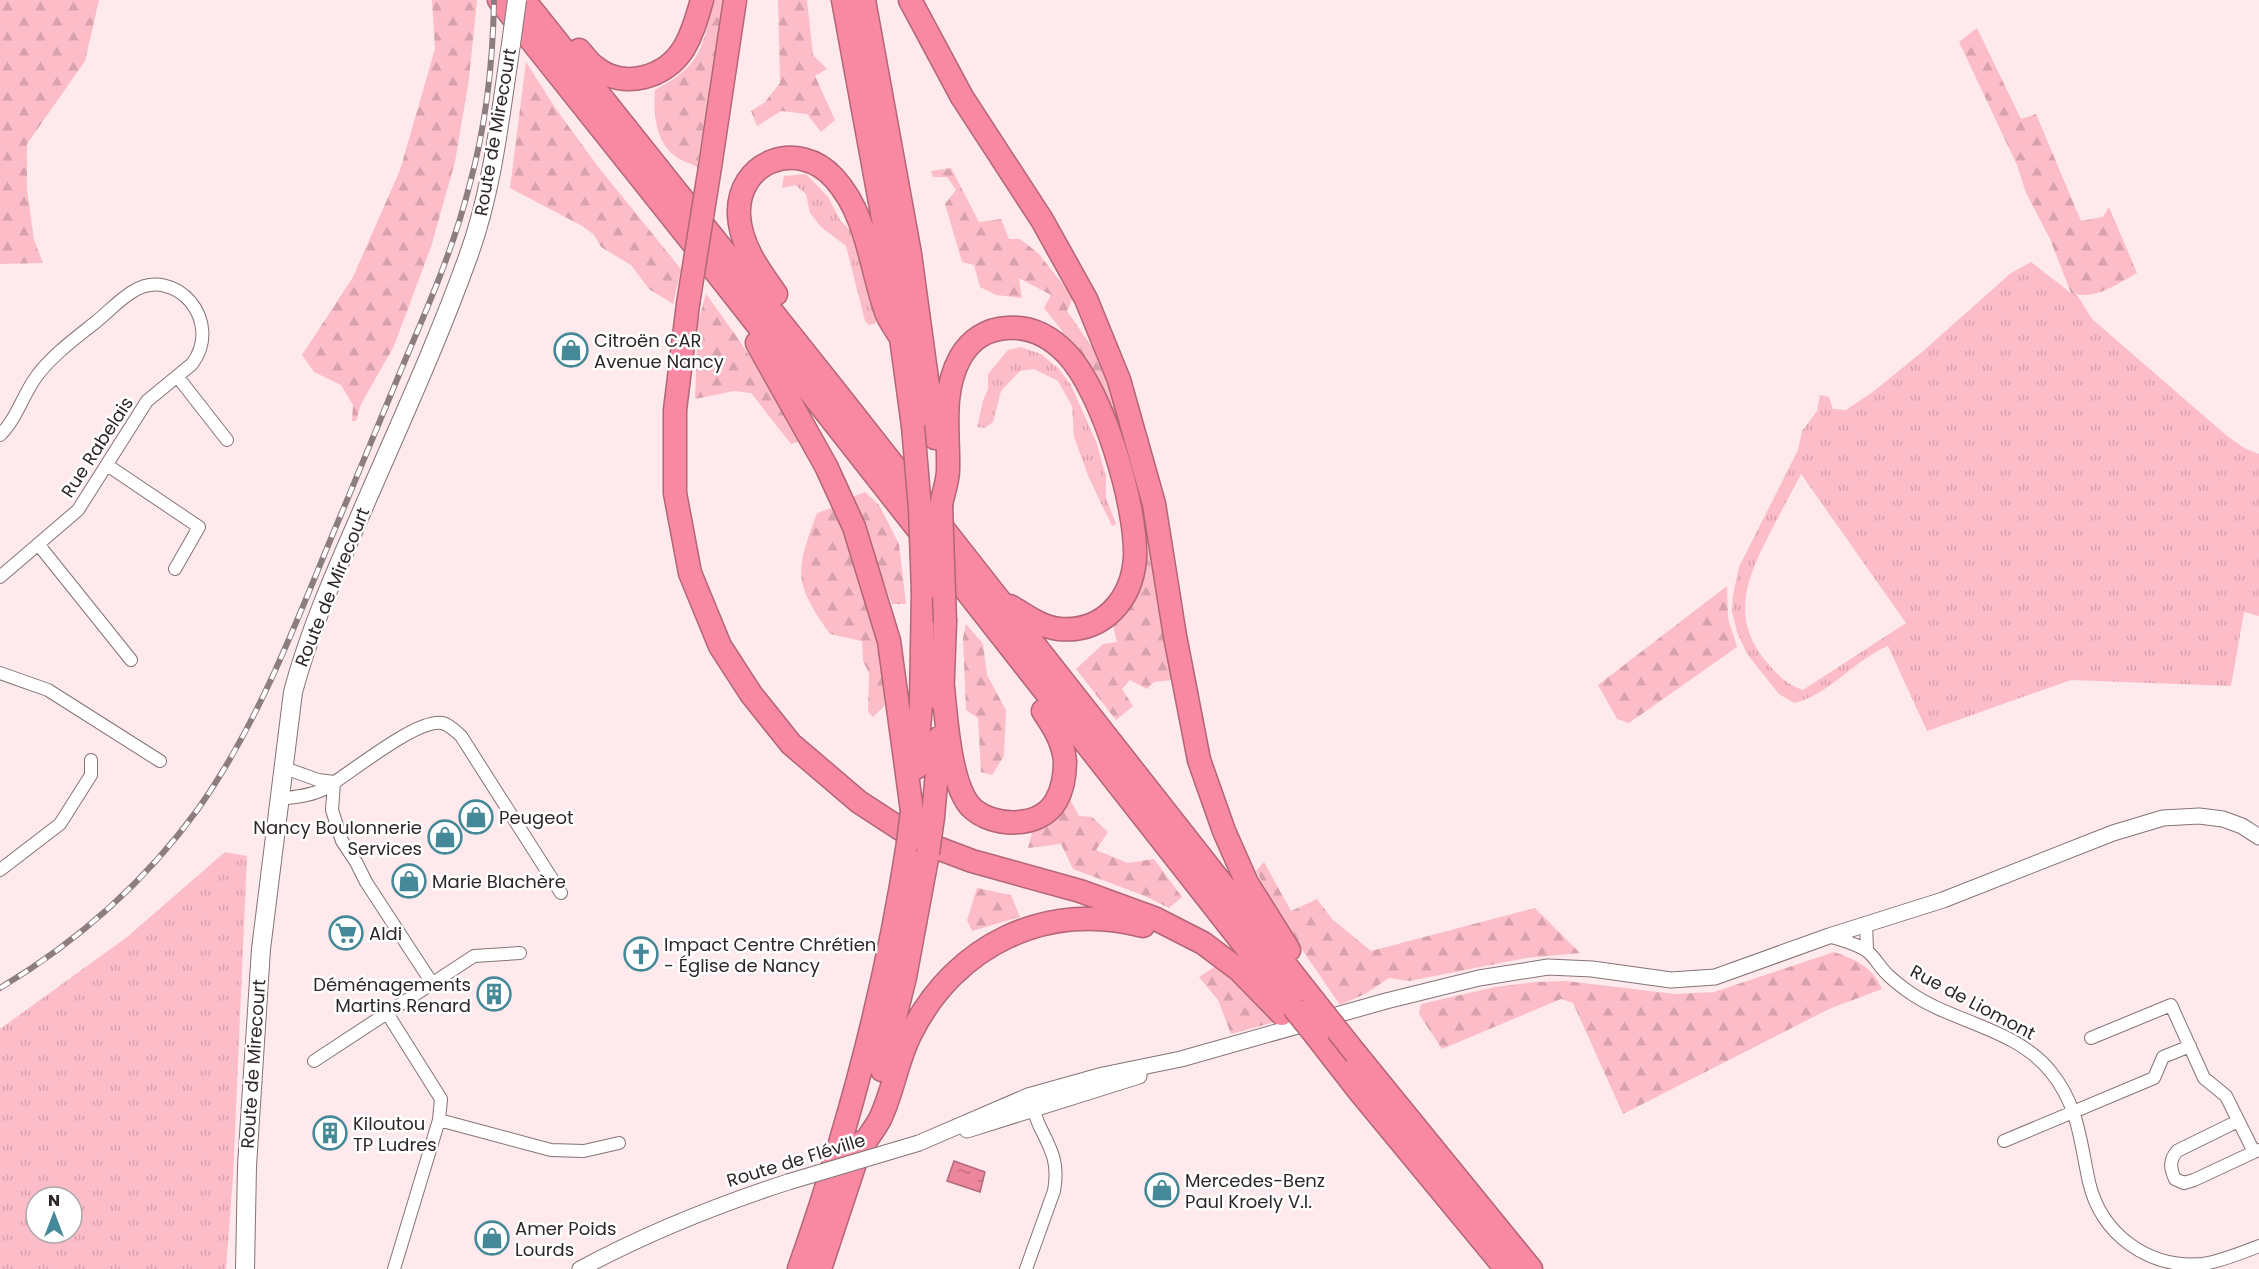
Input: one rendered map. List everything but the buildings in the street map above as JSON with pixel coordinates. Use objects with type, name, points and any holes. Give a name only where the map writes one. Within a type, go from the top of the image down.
[{"type":"highway","points":[[499,0],[964,588],[1303,1005],[1356,1054],[1531,1269]]},
{"type":"highway","points":[[523,2],[554,21],[595,68],[618,80],[643,78],[667,68],[683,50],[695,27],[702,0]]},
{"type":"highway","points":[[735,0],[688,304],[675,410],[675,493],[690,573],[720,646],[751,694],[791,744],[859,802],[919,842],[972,861],[1090,895],[1154,918],[1203,943],[1239,970],[1303,1005]]},
{"type":"highway","points":[[843,0],[890,257],[913,426],[920,509],[923,592],[923,814]]},
{"type":"highway","points":[[864,0],[910,254],[943,465]]},
{"type":"highway","points":[[910,0],[962,97],[1042,220],[1086,299],[1119,380],[1154,504],[1175,636],[1199,760],[1224,831],[1247,883],[1300,969],[1303,1005],[1312,1039],[1359,1091],[1506,1269]]},
{"type":"highway","points":[[523,2],[836,392],[998,599],[1303,1005]]},
{"type":"highway","points":[[836,392],[818,354],[756,265],[745,244],[739,216],[742,192],[760,168],[770,162],[795,157],[816,164],[834,177],[856,213],[885,311],[903,341]]},
{"type":"highway","points":[[723,281],[826,466],[854,527],[889,641],[923,814]]},
{"type":"highway","points":[[820,1269],[860,1149],[892,1035],[943,687],[945,622],[941,505],[949,394],[960,357],[973,341],[993,330],[1014,327],[1026,328],[1052,340],[1067,354],[1084,378],[1099,408],[1123,479],[1130,510],[1134,537],[1133,573],[1127,591],[1115,610],[1100,622],[1089,626],[1057,628],[1048,626],[1027,617],[998,599]]},
{"type":"highway","points":[[943,687],[952,761],[961,790],[970,806],[993,821],[1016,823],[1038,816],[1055,803],[1063,785],[1065,760],[1059,735],[964,588]]},
{"type":"highway","points":[[799,1269],[849,1112],[918,848]]},
{"type":"highway","points":[[860,1149],[880,1119],[909,1035],[920,1017],[940,987],[963,965],[985,949],[1026,929],[1076,917],[1126,921],[1203,943]]},
{"type":"main road","name":"Route de Mirecourt","points":[[245,1269],[247,1166],[261,949],[293,692],[321,606],[469,256],[493,164],[511,44],[523,2]]},
{"type":"street","name":"Rue Rabelais","points":[[0,435],[45,366],[131,292],[140,288],[157,286],[177,291],[193,304],[201,318],[203,331],[201,349],[192,364],[147,401],[78,510],[0,577]]},
{"type":"street","points":[[177,376],[227,440]]},
{"type":"street","points":[[107,465],[199,527],[175,569]]},
{"type":"street","points":[[38,544],[131,660]]},
{"type":"street","points":[[0,674],[48,690],[160,761]]},
{"type":"street","points":[[279,799],[324,790],[428,723],[448,725],[461,736],[561,893]]},
{"type":"street","points":[[0,870],[60,824],[91,775],[91,760]]},
{"type":"street","points":[[282,767],[318,780],[334,782]]},
{"type":"street","points":[[334,782],[331,798],[333,817],[342,841],[432,983]]},
{"type":"street","name":"Route de Fléville","points":[[580,1269],[676,1222],[725,1203],[919,1143],[970,1119],[1128,1079],[1181,1059],[1395,998],[1479,978],[1531,969],[1562,967],[1671,980],[1700,980],[1734,972],[1829,936],[1943,900],[2113,833],[2163,818],[2187,815],[2223,819],[2242,826],[2259,837]]},
{"type":"street","points":[[1855,945],[1860,926]]},
{"type":"street","points":[[1860,926],[1867,951]]},
{"type":"street","points":[[1829,936],[1867,951]]},
{"type":"street","name":"Rue de Liomont","points":[[1867,951],[1888,976],[1910,993],[1949,1014],[2001,1035],[2031,1053],[2052,1073],[2066,1092],[2082,1137],[2090,1184],[2099,1209],[2106,1223],[2127,1246],[2158,1261],[2179,1265],[2201,1265],[2259,1246]]},
{"type":"street","points":[[314,1061],[474,956],[520,953]]},
{"type":"street","points":[[2091,1038],[2171,1005],[2205,1078],[2226,1096],[2238,1121],[2257,1151],[2194,1180],[2184,1183],[2175,1179],[2170,1168],[2172,1157],[2177,1151],[2238,1121]]},
{"type":"street","points":[[387,1013],[441,1099],[439,1120],[394,1269]]},
{"type":"street","points":[[2004,1141],[2154,1078],[2163,1057],[2190,1046]]},
{"type":"street","points":[[1026,1269],[1054,1191],[1056,1178],[1056,1166],[1050,1146],[1030,1102]]},
{"type":"street","points":[[439,1120],[551,1150],[585,1151],[620,1143]]},
{"type":"green space","points":[[0,0],[99,0],[85,61],[27,144],[27,189],[34,240],[43,263],[0,264]]},
{"type":"green space","points":[[432,0],[477,0],[469,79],[455,162],[431,247],[394,346],[361,404],[356,421],[352,421],[353,405],[341,385],[314,372],[302,355],[353,277],[400,170],[435,49]]},
{"type":"green space","points":[[713,0],[724,0],[697,167],[677,158],[663,142],[655,117],[655,90],[682,73],[698,54]]},
{"type":"green space","points":[[778,0],[807,0],[813,55],[827,69],[815,76],[835,120],[821,132],[807,114],[781,111],[757,126],[751,111],[765,102],[780,83]]},
{"type":"green space","points":[[1977,28],[2021,119],[2036,114],[2081,221],[2103,217],[2109,207],[2137,273],[2097,293],[2080,295],[2071,293],[2050,239],[2026,193],[2017,165],[1959,42]]},
{"type":"green space","points":[[526,62],[556,109],[599,168],[681,269],[673,304],[649,289],[631,265],[601,247],[594,235],[584,227],[510,188]]},
{"type":"green space","points":[[951,168],[979,222],[1001,219],[1009,239],[1020,239],[1038,253],[1073,297],[1067,311],[1099,357],[1123,407],[1138,468],[1173,680],[1154,682],[1147,689],[1130,680],[1122,689],[1133,706],[1116,720],[1076,669],[1103,644],[1117,642],[1113,626],[1124,614],[1136,593],[1109,407],[1089,365],[1044,308],[1051,295],[1019,278],[1022,298],[996,295],[980,287],[974,265],[962,262],[945,204],[956,190],[947,177],[933,177],[931,171]]},
{"type":"green space","points":[[806,174],[828,197],[840,220],[854,234],[877,310],[876,323],[869,325],[865,321],[846,246],[821,227],[810,213],[806,194],[795,185],[782,188],[784,176]]},
{"type":"green space","points":[[2031,262],[2071,293],[2077,295],[2092,319],[2226,435],[2244,448],[2259,454],[2259,616],[2244,612],[2231,686],[2071,680],[1927,731],[1888,646],[1864,660],[1819,693],[1794,703],[1779,694],[1747,654],[1737,632],[1732,611],[1733,595],[1739,567],[1798,450],[1802,431],[1817,411],[1820,395],[1829,397],[1833,409],[1846,410],[1874,391],[1922,352],[2011,273]],"holes":[[[1801,474],[1906,623],[1803,690],[1786,681],[1764,659],[1753,643],[1747,626],[1746,595],[1756,563]]]},
{"type":"green space","points":[[706,294],[780,403],[801,441],[791,444],[751,393],[734,391],[695,399],[698,322]]},
{"type":"green space","points":[[1021,347],[1041,354],[1059,369],[1071,385],[1097,444],[1106,477],[1106,498],[1116,524],[1112,526],[1089,478],[1074,437],[1072,406],[1058,381],[1034,369],[1020,371],[1001,391],[993,422],[985,428],[977,427],[988,389],[988,374],[1008,350]]},
{"type":"green space","points":[[865,492],[879,505],[899,544],[906,604],[892,604],[852,497]]},
{"type":"green space","points":[[834,507],[858,575],[880,650],[885,705],[873,717],[868,712],[869,673],[863,661],[862,641],[830,634],[809,601],[801,575],[805,549],[817,513]]},
{"type":"green space","points":[[1727,586],[1728,618],[1737,647],[1629,723],[1617,719],[1598,685]]},
{"type":"green space","points":[[966,624],[983,644],[987,675],[1006,710],[1004,756],[992,775],[981,772],[978,718],[966,710],[963,638]]},
{"type":"green space","points":[[1070,799],[1079,816],[1092,817],[1108,832],[1096,850],[1128,863],[1154,859],[1182,897],[1169,908],[1145,896],[1073,869],[1061,844],[1028,848],[1033,829],[1058,806]]},
{"type":"green space","points":[[225,852],[247,856],[233,1177],[226,1269],[0,1269],[0,1029],[127,937]]},
{"type":"green space","points":[[1264,862],[1291,911],[1317,899],[1332,919],[1371,951],[1535,908],[1580,953],[1526,958],[1409,981],[1389,978],[1365,994],[1340,1005],[1286,926],[1256,871]]},
{"type":"green space","points":[[977,888],[1011,895],[1020,917],[972,931],[967,920]]},
{"type":"green space","points":[[1834,952],[1868,969],[1882,989],[1829,1009],[1623,1114],[1573,1003],[1561,999],[1442,1049],[1419,1014],[1421,1004],[1495,987],[1535,982],[1566,981],[1675,994],[1714,992]]},
{"type":"green space","points":[[1216,966],[1265,1009],[1275,1022],[1231,1034],[1218,1000],[1199,977]]},
{"type":"water","points":[[954,1161],[985,1172],[980,1192],[947,1181]]},
{"type":"railway","points":[[0,988],[83,930],[108,909],[156,861],[198,809],[241,740],[260,704],[424,316],[456,231],[475,164],[484,118],[490,71],[494,0]]},
{"type":"place","name":"Citroën CAR Avenue Nancy","points":[[571,350]]},
{"type":"place","name":"Peugeot","points":[[476,817]]},
{"type":"place","name":"Nancy Boulonnerie Services","points":[[445,837]]},
{"type":"place","name":"Marie Blachère","points":[[409,881]]},
{"type":"place","name":"Aldi","points":[[346,933]]},
{"type":"place","name":"Impact Centre Chrétien - Église de Nancy","points":[[641,954]]},
{"type":"place","name":"Déménagements Martins Renard","points":[[494,994]]},
{"type":"place","name":"Kiloutou TP Ludres","points":[[330,1133]]},
{"type":"place","name":"Mercedes-Benz Paul Kroely V.I.","points":[[1162,1190]]},
{"type":"place","name":"Amer Poids Lourds","points":[[492,1238]]}]
